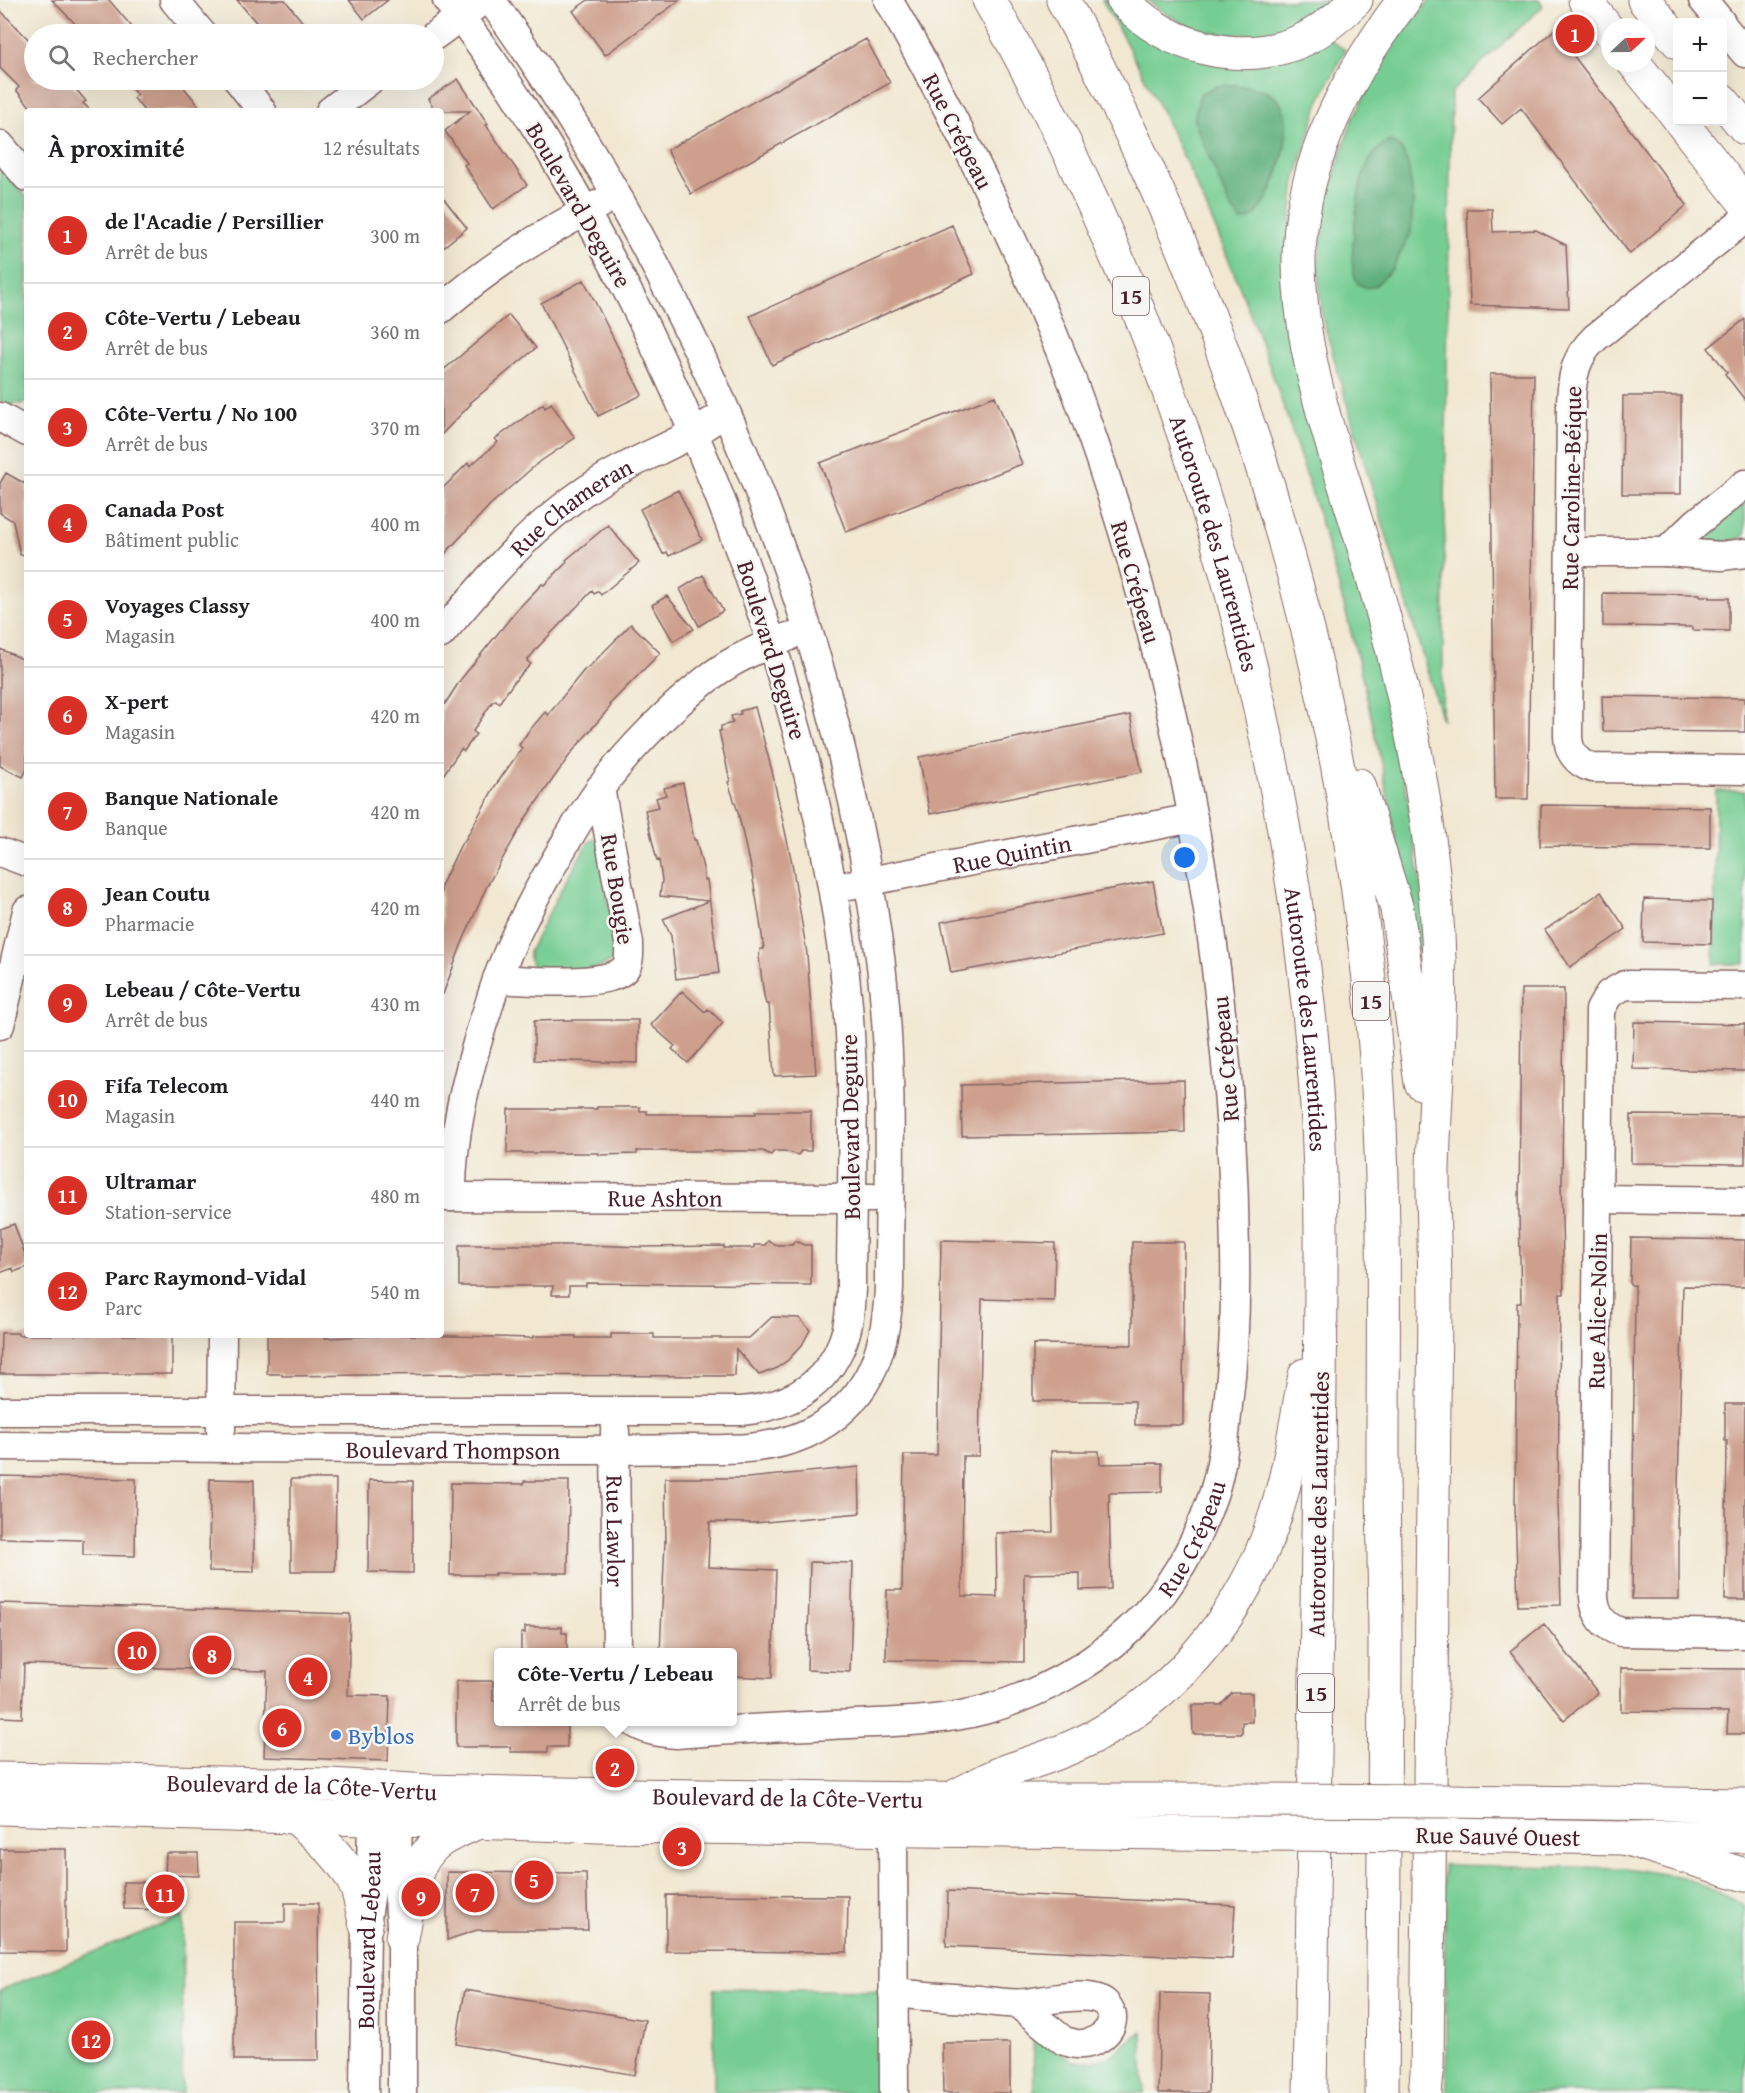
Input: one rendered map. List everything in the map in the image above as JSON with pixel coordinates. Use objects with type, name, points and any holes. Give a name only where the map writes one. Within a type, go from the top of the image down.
[{"type":"main road","name":"Autoroute des Laurentides","points":[[989,0],[1069,153],[1141,320],[1189,449],[1236,607],[1280,808],[1307,995],[1318,1137],[1320,1294],[1310,2093]]},
{"type":"main road","name":"15","points":[[1063,0],[1130,131],[1179,241],[1236,390],[1288,554],[1313,652],[1344,801],[1364,938],[1377,1076],[1383,1226],[1385,1648],[1382,2093]]},
{"type":"main road","points":[[1123,0],[1141,17],[1177,38],[1218,51],[1235,53],[1271,49],[1303,39],[1332,22],[1356,0]]},
{"type":"main road","points":[[1404,0],[1369,50],[1330,126],[1318,156],[1302,217],[1299,262],[1303,321],[1310,363],[1400,675],[1421,782],[1432,864],[1439,966],[1439,1015],[1433,1168],[1435,1304],[1428,2086]]},
{"type":"main road","points":[[1585,0],[1601,20]]},
{"type":"main road","points":[[1644,0],[1673,37]]},
{"type":"main road","points":[[1641,72],[1673,112]]},
{"type":"main road","points":[[1727,106],[1745,128]]},
{"type":"main road","points":[[1684,126],[1745,203]]},
{"type":"main road","points":[[1288,554],[1396,909],[1433,1168]]},
{"type":"main road","points":[[952,1798],[1008,1771],[1080,1743],[1116,1724],[1174,1677],[1209,1640],[1250,1578],[1276,1514],[1283,1489],[1320,1294]]},
{"type":"main road","name":"Boulevard de la Côte-Vertu","points":[[0,1779],[385,1804],[475,1823],[681,1828],[1251,1834]]},
{"type":"main road","name":"Boulevard de la Côte-Vertu","points":[[0,1808],[294,1816],[385,1804],[559,1794],[1252,1800]]},
{"type":"main road","name":"Rue Sauvé Ouest","points":[[1252,1800],[1745,1805]]},
{"type":"main road","points":[[294,1816],[341,1860],[357,1890],[366,1925]]},
{"type":"main road","points":[[402,1938],[414,1878],[423,1860],[441,1840],[475,1823]]},
{"type":"main road","name":"Rue Sauvé Ouest","points":[[1251,1834],[1624,1838],[1745,1836]]},
{"type":"main road","points":[[1624,1838],[1745,1875]]},
{"type":"street","points":[[174,0],[194,24]]},
{"type":"street","points":[[442,24],[453,8],[484,0]]},
{"type":"street","name":"Boulevard Deguire","points":[[491,0],[568,114],[617,194],[683,319],[726,413],[777,541],[802,610],[827,697],[846,774],[868,882],[880,958],[886,1034],[889,1197],[888,1315],[875,1367]]},
{"type":"street","name":"Rue Crépeau","points":[[640,1726],[662,1733],[676,1734],[887,1722],[951,1716],[983,1710],[1030,1694],[1063,1678],[1096,1658],[1129,1631],[1158,1600],[1179,1571],[1198,1536],[1216,1486],[1225,1436],[1231,1377],[1235,1283],[1234,1197],[1221,1009],[1211,922],[1193,818],[1156,649],[1119,519],[1082,406],[1044,311],[958,127],[888,0]]},
{"type":"street","points":[[1703,0],[1717,18]]},
{"type":"street","name":"Boulevard Deguire","points":[[453,8],[530,118],[585,211],[640,313],[695,433],[734,530],[771,643],[806,763],[832,887],[848,1004],[850,1049],[852,1198],[849,1318],[843,1341],[830,1366]]},
{"type":"street","points":[[1727,30],[1745,53]]},
{"type":"street","points":[[246,90],[260,108]]},
{"type":"street","points":[[334,108],[357,90]]},
{"type":"street","points":[[0,146],[24,174]]},
{"type":"street","points":[[444,307],[497,264],[528,243],[617,194]]},
{"type":"street","name":"Rue Caroline-Béique","points":[[1745,219],[1595,338],[1575,364],[1572,382],[1568,737],[1573,754],[1587,766],[1745,770]]},
{"type":"street","name":"Rue Chameran","points":[[444,630],[486,580],[517,548],[575,497],[631,464],[695,433],[726,413]]},
{"type":"street","points":[[0,417],[24,430]]},
{"type":"street","points":[[1666,552],[1696,523],[1745,484]]},
{"type":"street","points":[[1570,552],[1666,552],[1721,556],[1745,553]]},
{"type":"street","name":"Rue Bougie","points":[[447,1197],[465,1088],[497,979],[523,919],[600,788],[659,723],[700,684],[742,657],[771,643],[807,630]]},
{"type":"street","name":"Rue Bougie","points":[[497,979],[588,981],[608,978],[618,974],[626,967],[629,943],[600,788]]},
{"type":"street","name":"Rue Quintin","points":[[832,887],[868,882],[1193,818]]},
{"type":"street","points":[[0,852],[24,861]]},
{"type":"street","points":[[0,1025],[24,924]]},
{"type":"street","name":"Rue Alice-Nolin","points":[[1745,986],[1625,985],[1614,990],[1605,998],[1600,1016],[1594,1586],[1595,1610],[1606,1624],[1621,1632],[1745,1634]]},
{"type":"street","name":"Rue Ashton","points":[[447,1197],[889,1197]]},
{"type":"street","points":[[1598,1199],[1745,1201]]},
{"type":"street","points":[[221,1449],[222,1338]]},
{"type":"street","name":"Boulevard Thompson","points":[[0,1411],[741,1411],[759,1409],[799,1396],[815,1384],[830,1366]]},
{"type":"street","name":"Boulevard Thompson","points":[[0,1446],[614,1450],[770,1446],[804,1434],[837,1415],[875,1367]]},
{"type":"street","name":"Rue Lawlor","points":[[616,1411],[614,1450],[616,1648]]},
{"type":"street","name":"Boulevard Lebeau","points":[[364,2093],[366,1925],[385,1804]]},
{"type":"street","name":"Boulevard Lebeau","points":[[385,1804],[397,1874],[402,1938],[401,2083]]},
{"type":"street","points":[[892,1829],[894,2093]]},
{"type":"street","points":[[893,1993],[1018,2004]]},
{"type":"green space","points":[[1102,0],[1113,0],[1157,41],[1326,37],[1345,50],[1319,102],[1295,182],[1291,219],[1381,627],[1431,950],[1416,951],[1383,771],[1359,664],[1311,492],[1284,407],[1220,240],[1184,158],[1145,78]]},
{"type":"green space","points":[[1147,0],[1336,0],[1298,22],[1277,29],[1255,34],[1233,34],[1211,32],[1190,26]]},
{"type":"green space","points":[[1430,0],[1539,0],[1543,6],[1451,92],[1442,720],[1322,317],[1318,267],[1326,201],[1352,120],[1392,45]]},
{"type":"green space","points":[[1233,85],[1259,89],[1276,98],[1285,114],[1286,128],[1281,162],[1269,194],[1254,216],[1241,221],[1229,205],[1194,120],[1200,94],[1216,86]]},
{"type":"green space","points":[[1391,141],[1402,150],[1408,164],[1413,197],[1411,233],[1392,269],[1376,285],[1367,288],[1358,284],[1352,262],[1359,192],[1364,172],[1371,158],[1378,149]]},
{"type":"green space","points":[[0,166],[24,194],[24,402],[14,403],[13,407],[0,401]]},
{"type":"green space","points":[[1745,502],[1745,536],[1726,542],[1707,542],[1706,533]]},
{"type":"green space","points":[[1716,791],[1745,791],[1745,964],[1714,964]]},
{"type":"green space","points":[[593,839],[599,839],[617,955],[601,967],[590,969],[567,970],[533,967],[529,952],[562,887],[588,843]]},
{"type":"green space","points":[[1443,1865],[1625,1868],[1683,1877],[1745,1907],[1745,2093],[1447,2093]]},
{"type":"green space","points":[[183,1916],[182,2093],[0,2093],[0,1990]]},
{"type":"green space","points":[[714,1989],[884,1991],[885,2093],[714,2093]]},
{"type":"green space","points":[[1142,2031],[1144,2093],[1034,2093],[1033,2032],[1074,2062],[1105,2060]]},
{"type":"building","points":[[52,0],[109,0],[129,24],[75,24]]},
{"type":"building","points":[[237,0],[285,0],[304,24],[257,24]]},
{"type":"building","points":[[349,0],[388,0],[364,19]]},
{"type":"building","points":[[588,0],[680,0],[605,55],[573,11]]},
{"type":"building","points":[[0,10],[24,35],[24,90],[77,90],[86,101],[83,103],[88,108],[31,108],[16,90],[19,87],[0,68]]},
{"type":"building","points":[[1554,30],[1687,205],[1630,254],[1521,108],[1502,124],[1478,98]]},
{"type":"building","points":[[866,39],[890,83],[691,194],[667,150]]},
{"type":"building","points":[[458,79],[527,185],[493,209],[464,165],[467,163],[445,131],[470,111],[444,111],[444,108],[433,108],[428,99]]},
{"type":"building","points":[[133,90],[186,90],[201,108],[142,108],[134,98],[137,95]]},
{"type":"building","points":[[444,199],[467,228],[444,247]]},
{"type":"building","points":[[1467,209],[1492,209],[1493,232],[1536,230],[1566,245],[1569,308],[1470,305]]},
{"type":"building","points":[[952,225],[974,274],[772,365],[750,316]]},
{"type":"building","points":[[584,280],[642,395],[598,416],[541,303]]},
{"type":"building","points":[[509,315],[536,348],[470,403],[444,432],[444,369]]},
{"type":"building","points":[[1745,319],[1745,400],[1708,348]]},
{"type":"building","points":[[1490,374],[1534,374],[1528,799],[1495,799]]},
{"type":"building","points":[[995,396],[1022,464],[846,532],[820,463]]},
{"type":"building","points":[[1623,396],[1681,396],[1681,494],[1622,494]]},
{"type":"building","points":[[551,403],[575,438],[538,463],[490,505],[444,555],[444,487],[468,463],[470,466],[498,442],[495,439],[543,404],[545,408]]},
{"type":"building","points":[[6,473],[24,483],[24,554],[20,555],[13,521],[0,513],[0,483]]},
{"type":"building","points":[[678,490],[702,540],[669,556],[667,552],[663,554],[640,509]]},
{"type":"building","points":[[608,525],[639,563],[601,595],[598,591],[594,594],[592,591],[538,647],[527,661],[531,664],[499,703],[496,700],[493,701],[473,731],[476,734],[464,751],[461,749],[444,774],[444,705],[461,679],[516,611],[567,562],[566,560]]},
{"type":"building","points":[[703,575],[723,611],[699,626],[680,589]]},
{"type":"building","points":[[1603,593],[1700,594],[1700,596],[1710,596],[1710,598],[1729,598],[1729,631],[1692,630],[1692,627],[1603,626]]},
{"type":"building","points":[[667,596],[694,629],[673,641],[652,605]]},
{"type":"building","points":[[631,624],[660,653],[609,705],[611,706],[572,752],[527,816],[487,886],[444,991],[444,880],[462,842],[495,786],[522,748],[519,745],[545,712],[548,715],[584,670]]},
{"type":"building","points":[[0,649],[24,660],[24,775],[23,777],[0,766]]},
{"type":"building","points":[[1602,696],[1745,698],[1745,732],[1603,731]]},
{"type":"building","points":[[755,707],[792,863],[807,954],[816,1074],[774,1076],[769,1004],[766,1004],[764,996],[759,958],[760,949],[764,949],[757,902],[749,857],[728,782],[730,781],[719,731],[721,731],[721,726],[733,723],[731,716]]},
{"type":"building","points":[[1130,715],[1142,772],[930,814],[919,757]]},
{"type":"building","points":[[683,783],[694,840],[696,840],[703,868],[704,880],[707,880],[719,973],[676,979],[671,936],[663,919],[709,901],[660,896],[662,880],[659,860],[657,861],[645,810],[659,807],[656,798],[666,795],[664,788]]},
{"type":"building","points":[[1541,805],[1710,807],[1710,848],[1540,846]]},
{"type":"building","points":[[1153,881],[1163,933],[951,973],[941,922]]},
{"type":"building","points":[[1601,892],[1626,929],[1570,967],[1545,930]]},
{"type":"building","points":[[1644,899],[1712,901],[1711,944],[1643,942]]},
{"type":"building","points":[[1521,989],[1564,989],[1561,1184],[1564,1294],[1560,1294],[1558,1504],[1561,1605],[1518,1606],[1515,1505],[1517,1303],[1521,1303],[1519,1212]]},
{"type":"building","points":[[682,991],[705,1012],[708,1009],[723,1023],[688,1063],[672,1049],[675,1046],[651,1025]]},
{"type":"building","points":[[638,1020],[638,1063],[534,1060],[534,1021]]},
{"type":"building","points":[[1634,1022],[1745,1024],[1745,1071],[1633,1069]]},
{"type":"building","points":[[1184,1080],[1185,1132],[962,1136],[961,1085]]},
{"type":"building","points":[[597,1107],[640,1107],[640,1111],[647,1111],[647,1114],[756,1114],[756,1111],[811,1111],[811,1151],[801,1151],[798,1155],[784,1151],[774,1151],[771,1155],[763,1151],[637,1151],[637,1154],[599,1155],[599,1153],[507,1153],[508,1109],[597,1109]]},
{"type":"building","points":[[1631,1115],[1745,1116],[1745,1164],[1631,1163]]},
{"type":"building","points":[[14,1224],[24,1252],[24,1268],[14,1272],[13,1268],[0,1273],[0,1229]]},
{"type":"building","points":[[1631,1238],[1745,1240],[1745,1287],[1683,1286],[1677,1528],[1679,1528],[1679,1599],[1632,1599],[1635,1285],[1630,1285]]},
{"type":"building","points":[[941,1240],[1055,1243],[1054,1301],[982,1299],[979,1456],[963,1456],[962,1596],[997,1597],[996,1533],[1053,1532],[1051,1451],[1099,1451],[1100,1464],[1162,1463],[1162,1492],[1109,1493],[1111,1589],[1080,1590],[1080,1573],[1024,1574],[1024,1662],[886,1660],[887,1590],[902,1590],[904,1455],[937,1455]]},
{"type":"building","points":[[768,1241],[777,1245],[792,1245],[795,1241],[811,1245],[811,1285],[586,1283],[586,1286],[569,1286],[569,1295],[552,1295],[553,1286],[459,1286],[459,1245],[754,1248],[754,1245],[765,1245]]},
{"type":"building","points":[[1132,1242],[1184,1242],[1183,1425],[1135,1425],[1135,1401],[1033,1401],[1033,1344],[1132,1345]]},
{"type":"building","points":[[772,1317],[799,1318],[810,1330],[802,1345],[788,1360],[775,1369],[759,1375],[736,1349],[735,1376],[458,1374],[282,1376],[282,1374],[267,1374],[267,1338],[444,1338],[444,1336],[611,1338],[611,1334],[654,1334],[654,1338],[749,1338]]},
{"type":"building","points":[[1,1333],[18,1333],[18,1335],[24,1335],[24,1338],[172,1338],[172,1374],[0,1374]]},
{"type":"building","points":[[1725,1404],[1745,1404],[1745,1600],[1725,1600],[1727,1441],[1725,1441]]},
{"type":"building","points":[[859,1467],[860,1513],[754,1523],[710,1522],[708,1567],[776,1570],[772,1678],[737,1676],[737,1648],[660,1648],[666,1542],[665,1478],[747,1478]]},
{"type":"building","points":[[0,1476],[136,1479],[135,1556],[83,1555],[83,1540],[0,1538]]},
{"type":"building","points":[[210,1479],[254,1480],[254,1572],[209,1571]]},
{"type":"building","points":[[291,1479],[336,1479],[335,1571],[291,1571]]},
{"type":"building","points":[[369,1480],[413,1481],[413,1573],[368,1572]]},
{"type":"building","points":[[524,1481],[569,1481],[568,1573],[450,1575],[451,1483],[524,1484]]},
{"type":"building","points":[[810,1562],[853,1563],[850,1672],[807,1670]]},
{"type":"building","points":[[0,1603],[350,1614],[348,1695],[390,1696],[388,1761],[264,1757],[267,1671],[24,1664],[22,1718],[0,1717]]},
{"type":"building","points":[[1544,1624],[1598,1693],[1564,1720],[1510,1651]]},
{"type":"building","points":[[525,1627],[562,1627],[562,1633],[567,1633],[567,1648],[521,1648],[521,1633],[525,1633]]},
{"type":"building","points":[[1621,1668],[1745,1669],[1745,1734],[1727,1734],[1728,1712],[1621,1711]]},
{"type":"building","points":[[456,1681],[493,1681],[494,1726],[567,1726],[567,1747],[548,1747],[548,1752],[511,1752],[510,1747],[456,1747]]},
{"type":"building","points":[[1232,1693],[1252,1693],[1252,1722],[1242,1722],[1242,1734],[1193,1734],[1192,1705],[1221,1705]]},
{"type":"building","points":[[0,1849],[66,1849],[66,1952],[0,1951]]},
{"type":"building","points":[[166,1853],[198,1853],[199,1876],[165,1875]]},
{"type":"building","points":[[447,1872],[586,1873],[588,1930],[477,1930],[447,1940]]},
{"type":"building","points":[[123,1882],[177,1882],[177,1910],[124,1909]]},
{"type":"building","points":[[948,1891],[1235,1905],[1232,1959],[946,1946]]},
{"type":"building","points":[[666,1895],[848,1896],[847,1952],[666,1951]]},
{"type":"building","points":[[285,1903],[318,1903],[319,2060],[234,2060],[234,1922],[285,1922]]},
{"type":"building","points":[[465,1990],[645,2020],[635,2075],[456,2044]]},
{"type":"building","points":[[1160,1993],[1210,1994],[1208,2093],[1158,2093]]},
{"type":"building","points":[[942,2043],[1010,2043],[1010,2093],[943,2093]]},
{"type":"place","name":"de l'Acadie / Persillier","points":[[1575,34]]},
{"type":"place","name":"Fifa Telecom","points":[[137,1651]]},
{"type":"place","name":"Jean Coutu","points":[[212,1655]]},
{"type":"place","name":"Canada Post","points":[[308,1677]]},
{"type":"place","name":"X-pert","points":[[282,1728]]},
{"type":"place","name":"Byblos","points":[[336,1735]]},
{"type":"place","name":"Côte-Vertu / Lebeau","points":[[615,1768]]},
{"type":"place","name":"Côte-Vertu / No 100","points":[[682,1847]]},
{"type":"place","name":"Voyages Classy","points":[[534,1880]]},
{"type":"place","name":"Banque Nationale","points":[[475,1893]]},
{"type":"place","name":"Ultramar","points":[[165,1894]]},
{"type":"place","name":"Lebeau / Côte-Vertu","points":[[421,1897]]},
{"type":"place","name":"Parc Raymond-Vidal","points":[[91,2040]]}]
